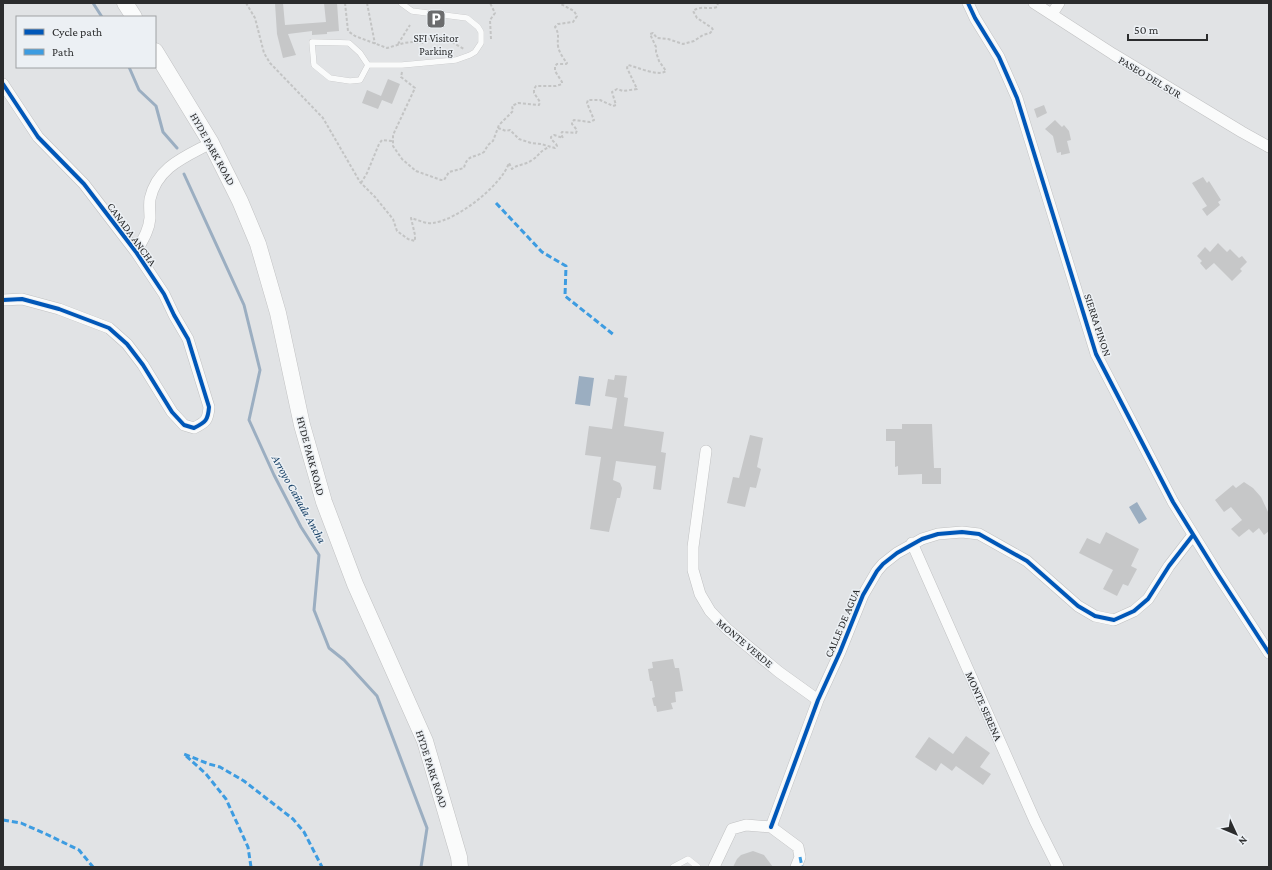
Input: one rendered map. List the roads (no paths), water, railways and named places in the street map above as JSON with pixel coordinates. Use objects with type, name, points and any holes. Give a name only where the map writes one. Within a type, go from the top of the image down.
[{"type":"main road","points":[[125,3],[133,16]]},
{"type":"main road","name":"HYDE PARK ROAD","points":[[156,53],[212,143],[240,201],[263,259],[278,313],[302,425],[320,490],[355,584],[425,741],[459,857],[460,867]]},
{"type":"street","name":"SIERRA PINON","points":[[968,3],[975,18],[1000,58],[1017,98],[1096,354],[1173,502],[1269,653]]},
{"type":"street","name":"PASEO DEL SUR","points":[[1034,3],[1126,62],[1269,147]]},
{"type":"street","points":[[1052,14],[1059,3]]},
{"type":"street","name":"CANADA ANCHA","points":[[3,84],[38,137],[84,184],[136,252],[164,294],[188,339],[209,407],[208,417],[203,424],[194,428],[184,425],[172,412],[143,364],[127,344],[109,328],[59,309],[22,299],[3,300]]},
{"type":"street","points":[[136,252],[146,236],[150,219],[150,201],[155,185],[167,168],[212,143]]},
{"type":"street","name":"MONTE VERDE","points":[[706,451],[693,546],[693,570],[700,594],[710,611],[731,633],[779,672],[818,700]]},
{"type":"street","name":"CALLE DE AGUA","points":[[771,827],[818,700],[840,652],[858,606],[872,578],[890,558],[912,543],[930,536],[946,532],[978,534],[1027,561],[1078,606],[1095,616],[1114,620],[1134,611],[1148,599],[1169,566],[1193,535]]},
{"type":"street","name":"MONTE SERENA","points":[[912,543],[1030,810],[1058,867]]},
{"type":"street","points":[[714,867],[732,829],[746,825],[771,827],[798,847],[800,857],[796,867]]},
{"type":"lane","points":[[368,65],[402,65],[456,60],[475,52],[481,43],[481,32],[478,27],[468,18],[412,11],[401,3]]},
{"type":"lane","points":[[312,42],[348,43],[360,53],[368,65],[360,80],[350,81],[330,78],[314,65],[312,42]]},
{"type":"lane","points":[[673,867],[688,859],[698,867]]},
{"type":"water","points":[[579,376],[594,378],[590,406],[575,404]]},
{"type":"water","points":[[1137,502],[1147,519],[1139,524],[1129,507]]},
{"type":"waterway","name":"Arroyo Cañada Ancha","points":[[93,3],[101,16]]},
{"type":"waterway","name":"Arroyo Cañada Ancha","points":[[129,68],[139,90],[156,106],[163,132],[177,148]]},
{"type":"waterway","name":"Arroyo Cañada Ancha","points":[[184,174],[244,305],[260,370],[249,420],[274,475],[301,527],[319,555],[314,610],[329,648],[344,660],[377,696],[427,828],[421,867]]},
{"type":"place","name":"SFI Visitor Parking","points":[[436,19]]}]
